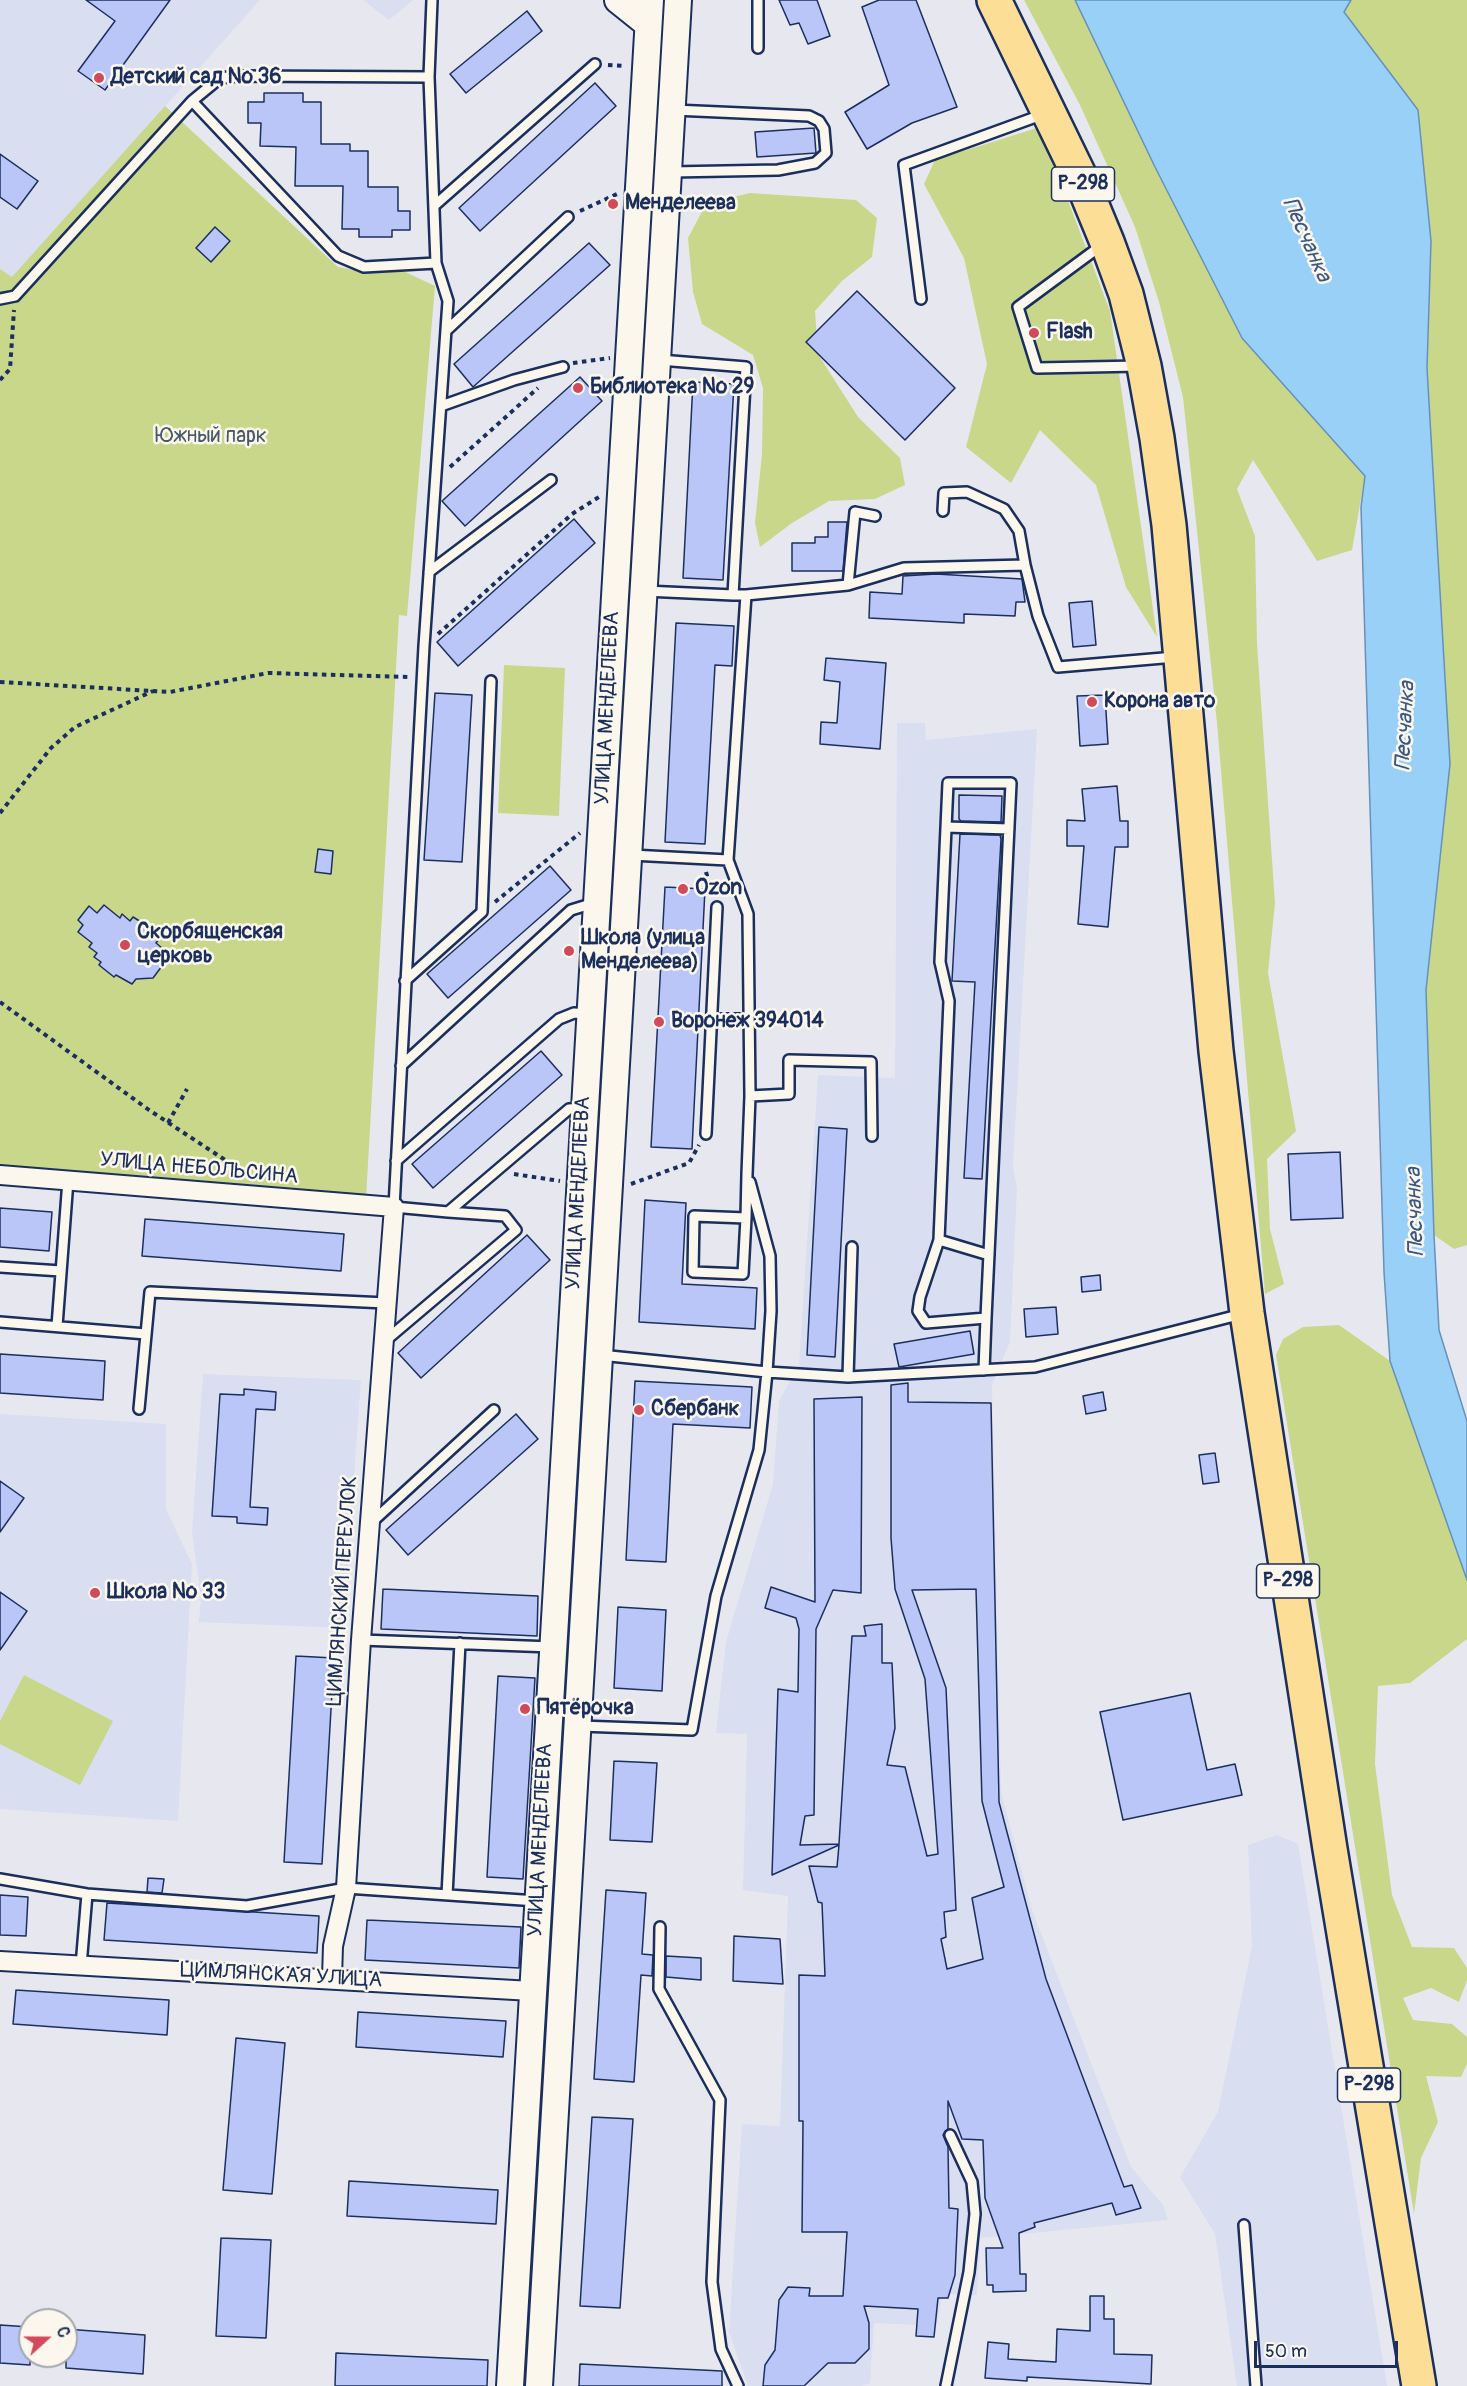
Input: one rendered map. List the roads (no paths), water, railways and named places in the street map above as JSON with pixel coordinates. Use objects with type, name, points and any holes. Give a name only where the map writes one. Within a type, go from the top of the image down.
[{"type":"highway","name":"Р-298","points":[[994,0],[1049,112],[1107,242],[1126,294],[1144,366],[1169,525],[1216,1051],[1247,1313],[1330,1849],[1419,2386]]},
{"type":"street","points":[[618,0],[649,12]]},
{"type":"street","name":"УЛИЦА МЕНДЕЛЕЕВА","points":[[539,2386],[678,0]]},
{"type":"street","name":"УЛИЦА МЕНДЕЛЕЕВА","points":[[510,2386],[649,12]]},
{"type":"street","points":[[615,590],[644,591]]},
{"type":"street","name":"УЛИЦА НЕБОЛЬСИНА","points":[[0,1175],[394,1206]]},
{"type":"street","name":"ЦИМЛЯНСКИЙ ПЕРЕУЛОК","points":[[332,1978],[333,1946],[346,1888],[361,1640],[394,1206]]},
{"type":"street","name":"ЦИМЛЯНСКАЯ УЛИЦА","points":[[0,1961],[562,1991]]},
{"type":"lane","points":[[383,1343],[516,1230],[505,1216],[394,1206],[424,646],[448,301],[436,263],[429,77],[432,0]]},
{"type":"lane","points":[[758,0],[758,48]]},
{"type":"lane","points":[[434,206],[595,64]]},
{"type":"lane","points":[[0,299],[15,296],[192,101],[220,78],[237,76],[429,77]]},
{"type":"lane","points":[[192,101],[338,256],[364,267],[436,263]]},
{"type":"lane","points":[[668,172],[778,170],[814,162],[826,153],[824,129],[819,121],[809,117],[672,110]]},
{"type":"lane","points":[[921,299],[904,165],[1049,112]]},
{"type":"lane","points":[[447,330],[568,217]]},
{"type":"lane","points":[[1107,242],[1018,307],[1037,368],[1144,366]]},
{"type":"lane","points":[[657,359],[746,367],[733,595]]},
{"type":"lane","points":[[441,406],[514,380],[562,367]]},
{"type":"lane","points":[[429,572],[551,480]]},
{"type":"lane","points":[[943,512],[944,493],[966,492],[1004,509],[1019,531],[1038,616],[1058,667],[1181,657]]},
{"type":"lane","points":[[848,585],[855,512],[875,516]]},
{"type":"lane","points":[[644,591],[746,595],[848,585],[904,568],[1025,565]]},
{"type":"lane","points":[[746,595],[728,860],[748,914],[750,1096],[746,1218],[743,1274],[693,1272],[694,1216],[746,1218]]},
{"type":"lane","points":[[405,981],[482,912],[491,681]]},
{"type":"lane","points":[[984,1370],[1011,783],[948,783],[940,962],[949,1002],[939,1240],[920,1297],[918,1311],[926,1323],[986,1318]]},
{"type":"lane","points":[[946,827],[1009,829]]},
{"type":"lane","points":[[628,855],[728,860]]},
{"type":"lane","points":[[401,1066],[571,910],[596,903]]},
{"type":"lane","points":[[706,1134],[717,907]]},
{"type":"lane","points":[[396,1161],[559,1019],[574,1013],[590,1014]]},
{"type":"lane","points":[[711,1019],[749,1019]]},
{"type":"lane","points":[[750,1096],[789,1094],[789,1060],[871,1062],[872,1136]]},
{"type":"lane","points":[[448,1212],[569,1109],[584,1108]]},
{"type":"lane","points":[[578,1726],[599,1729],[692,1730],[716,1596],[759,1450],[767,1372],[771,1311],[770,1256],[747,1174]]},
{"type":"lane","points":[[57,1326],[68,1180]]},
{"type":"lane","points":[[939,1240],[989,1255]]},
{"type":"lane","points":[[848,1377],[852,1247]]},
{"type":"lane","points":[[0,1267],[61,1271]]},
{"type":"lane","points":[[139,1409],[150,1292],[386,1303]]},
{"type":"lane","points":[[599,1354],[767,1372],[848,1377],[1035,1367],[1247,1313]]},
{"type":"lane","points":[[0,1322],[146,1334]]},
{"type":"lane","points":[[370,1524],[494,1410]]},
{"type":"lane","points":[[361,1640],[552,1647]]},
{"type":"lane","points":[[447,1895],[459,1643]]},
{"type":"lane","points":[[0,1879],[87,1894],[247,1906],[346,1888],[537,1901]]},
{"type":"lane","points":[[81,1966],[87,1894]]},
{"type":"lane","points":[[660,1927],[659,1989],[720,2100],[712,2282],[721,2349],[738,2386]]},
{"type":"lane","points":[[946,2386],[969,2272],[975,2214],[972,2182],[950,2135]]},
{"type":"lane","points":[[1244,2225],[1256,2386]]},
{"type":"water","name":"Песчанка","points":[[1075,0],[1351,0],[1344,12],[1418,110],[1431,241],[1427,368],[1450,764],[1426,990],[1434,1235],[1439,1330],[1467,1421],[1467,1580],[1390,1361],[1384,1272],[1361,507],[1365,476],[1242,338],[1155,167]]},
{"type":"place","name":"Детский сад № 36","points":[[99,78]]},
{"type":"place","name":"Менделеева","points":[[613,204]]},
{"type":"place","name":"Flash","points":[[1034,333]]},
{"type":"place","name":"Библиотека № 29","points":[[578,388]]},
{"type":"place","name":"Корона авто","points":[[1092,702]]},
{"type":"place","name":"Ozon","points":[[683,889]]},
{"type":"place","name":"Скорбященская церковь","points":[[125,945]]},
{"type":"place","name":"Школа (улица Менделеева)","points":[[569,951]]},
{"type":"place","name":"Воронеж 394014","points":[[659,1022]]},
{"type":"place","name":"Сбербанк","points":[[639,1410]]},
{"type":"place","name":"Школа № 33","points":[[95,1593]]},
{"type":"place","name":"Пятёрочка","points":[[525,1709]]},
{"type":"park label","name":"Южный парк","points":[[211,437]]}]
